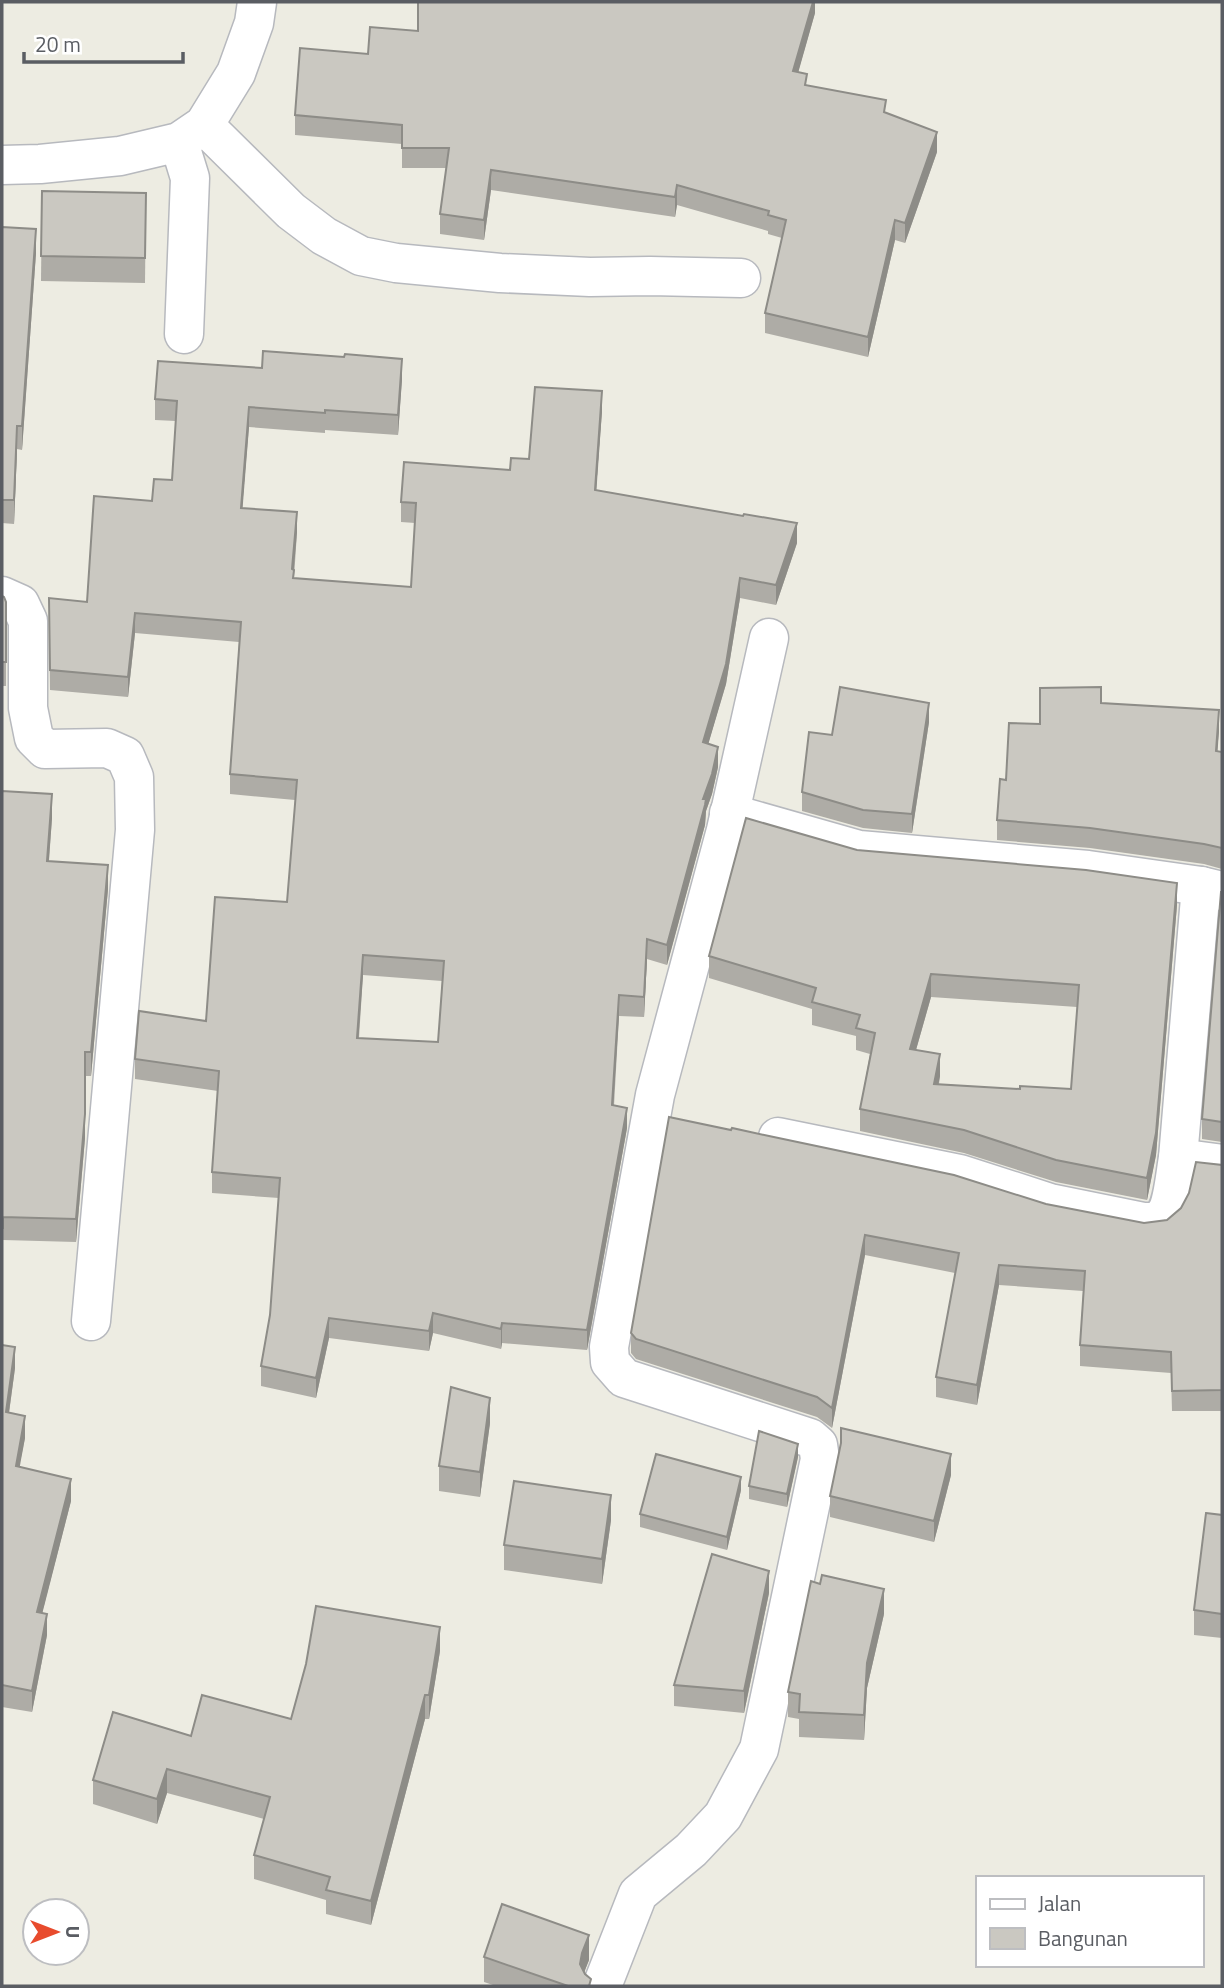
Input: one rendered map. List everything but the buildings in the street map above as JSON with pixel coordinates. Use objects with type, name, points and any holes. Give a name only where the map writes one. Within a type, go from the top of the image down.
[{"type":"street","points":[[2,165],[121,156],[191,133],[236,73],[254,23],[257,2]]},
{"type":"street","points":[[191,133],[324,236],[361,256],[396,263],[500,273],[590,277],[741,278]]},
{"type":"street","points":[[184,334],[191,133]]},
{"type":"street","points":[[2,596],[20,604],[28,621],[28,708],[34,738],[45,749],[107,748],[125,756],[134,777],[135,830],[91,1321]]},
{"type":"street","points":[[606,1975],[638,1894],[691,1850],[723,1816],[759,1749],[820,1459],[818,1446],[810,1438],[624,1378],[610,1362],[609,1347],[655,1095],[729,813],[769,638]]},
{"type":"street","points":[[729,813],[859,850],[1088,870],[1212,889],[1178,1158],[1168,1209],[1162,1218],[1155,1222],[1144,1222],[1050,1203],[960,1174],[778,1137]]},
{"type":"street","points":[[1178,1158],[1222,1164]]}]
